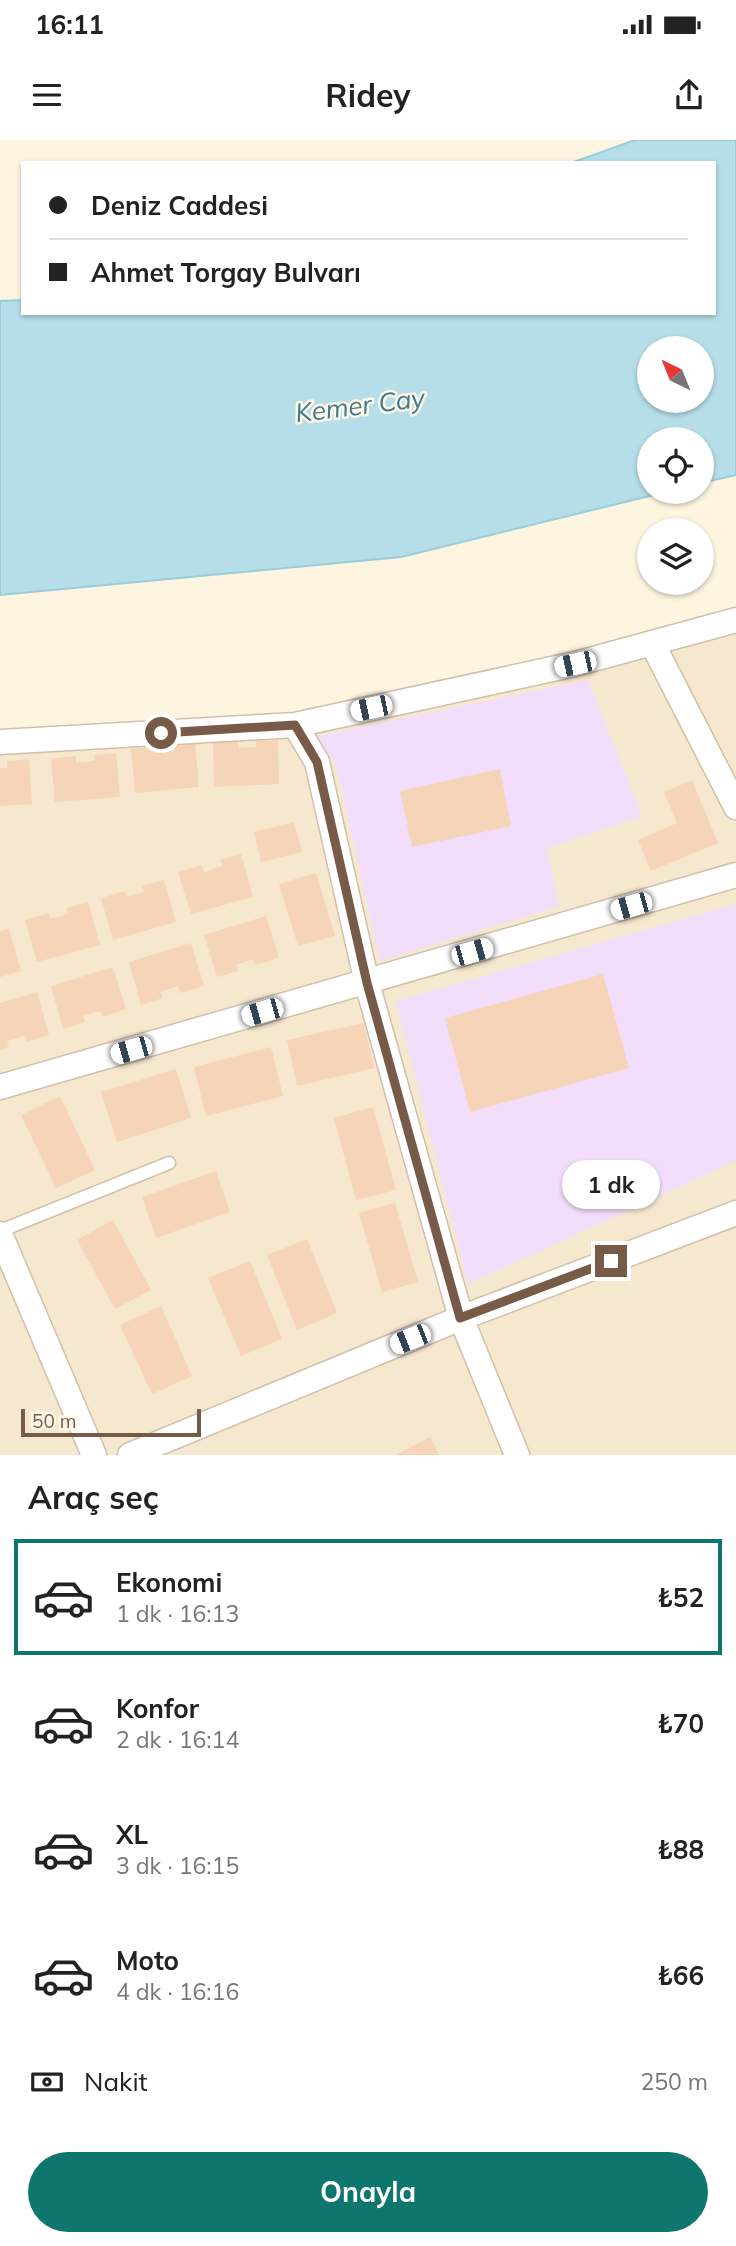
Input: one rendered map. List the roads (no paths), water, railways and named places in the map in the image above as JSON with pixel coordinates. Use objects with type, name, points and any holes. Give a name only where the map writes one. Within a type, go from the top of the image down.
[{"type":"street","points":[[0,742],[295,725],[575,664],[736,620]]},
{"type":"street","points":[[652,643],[736,807]]},
{"type":"street","points":[[295,725],[317,762],[367,983],[460,1318],[517,1455]]},
{"type":"street","points":[[0,1087],[736,875]]},
{"type":"street","points":[[130,1455],[460,1318],[736,1213]]},
{"type":"street","points":[[0,1233],[94,1455]]},
{"type":"lane","points":[[0,1233],[169,1163]]},
{"type":"water","name":"Kemer Cay","points":[[635,140],[736,140],[736,475],[714,480],[714,427],[637,427],[637,499],[401,557],[0,595],[0,301],[21,300],[21,315],[716,315],[716,161],[577,161]]}]
